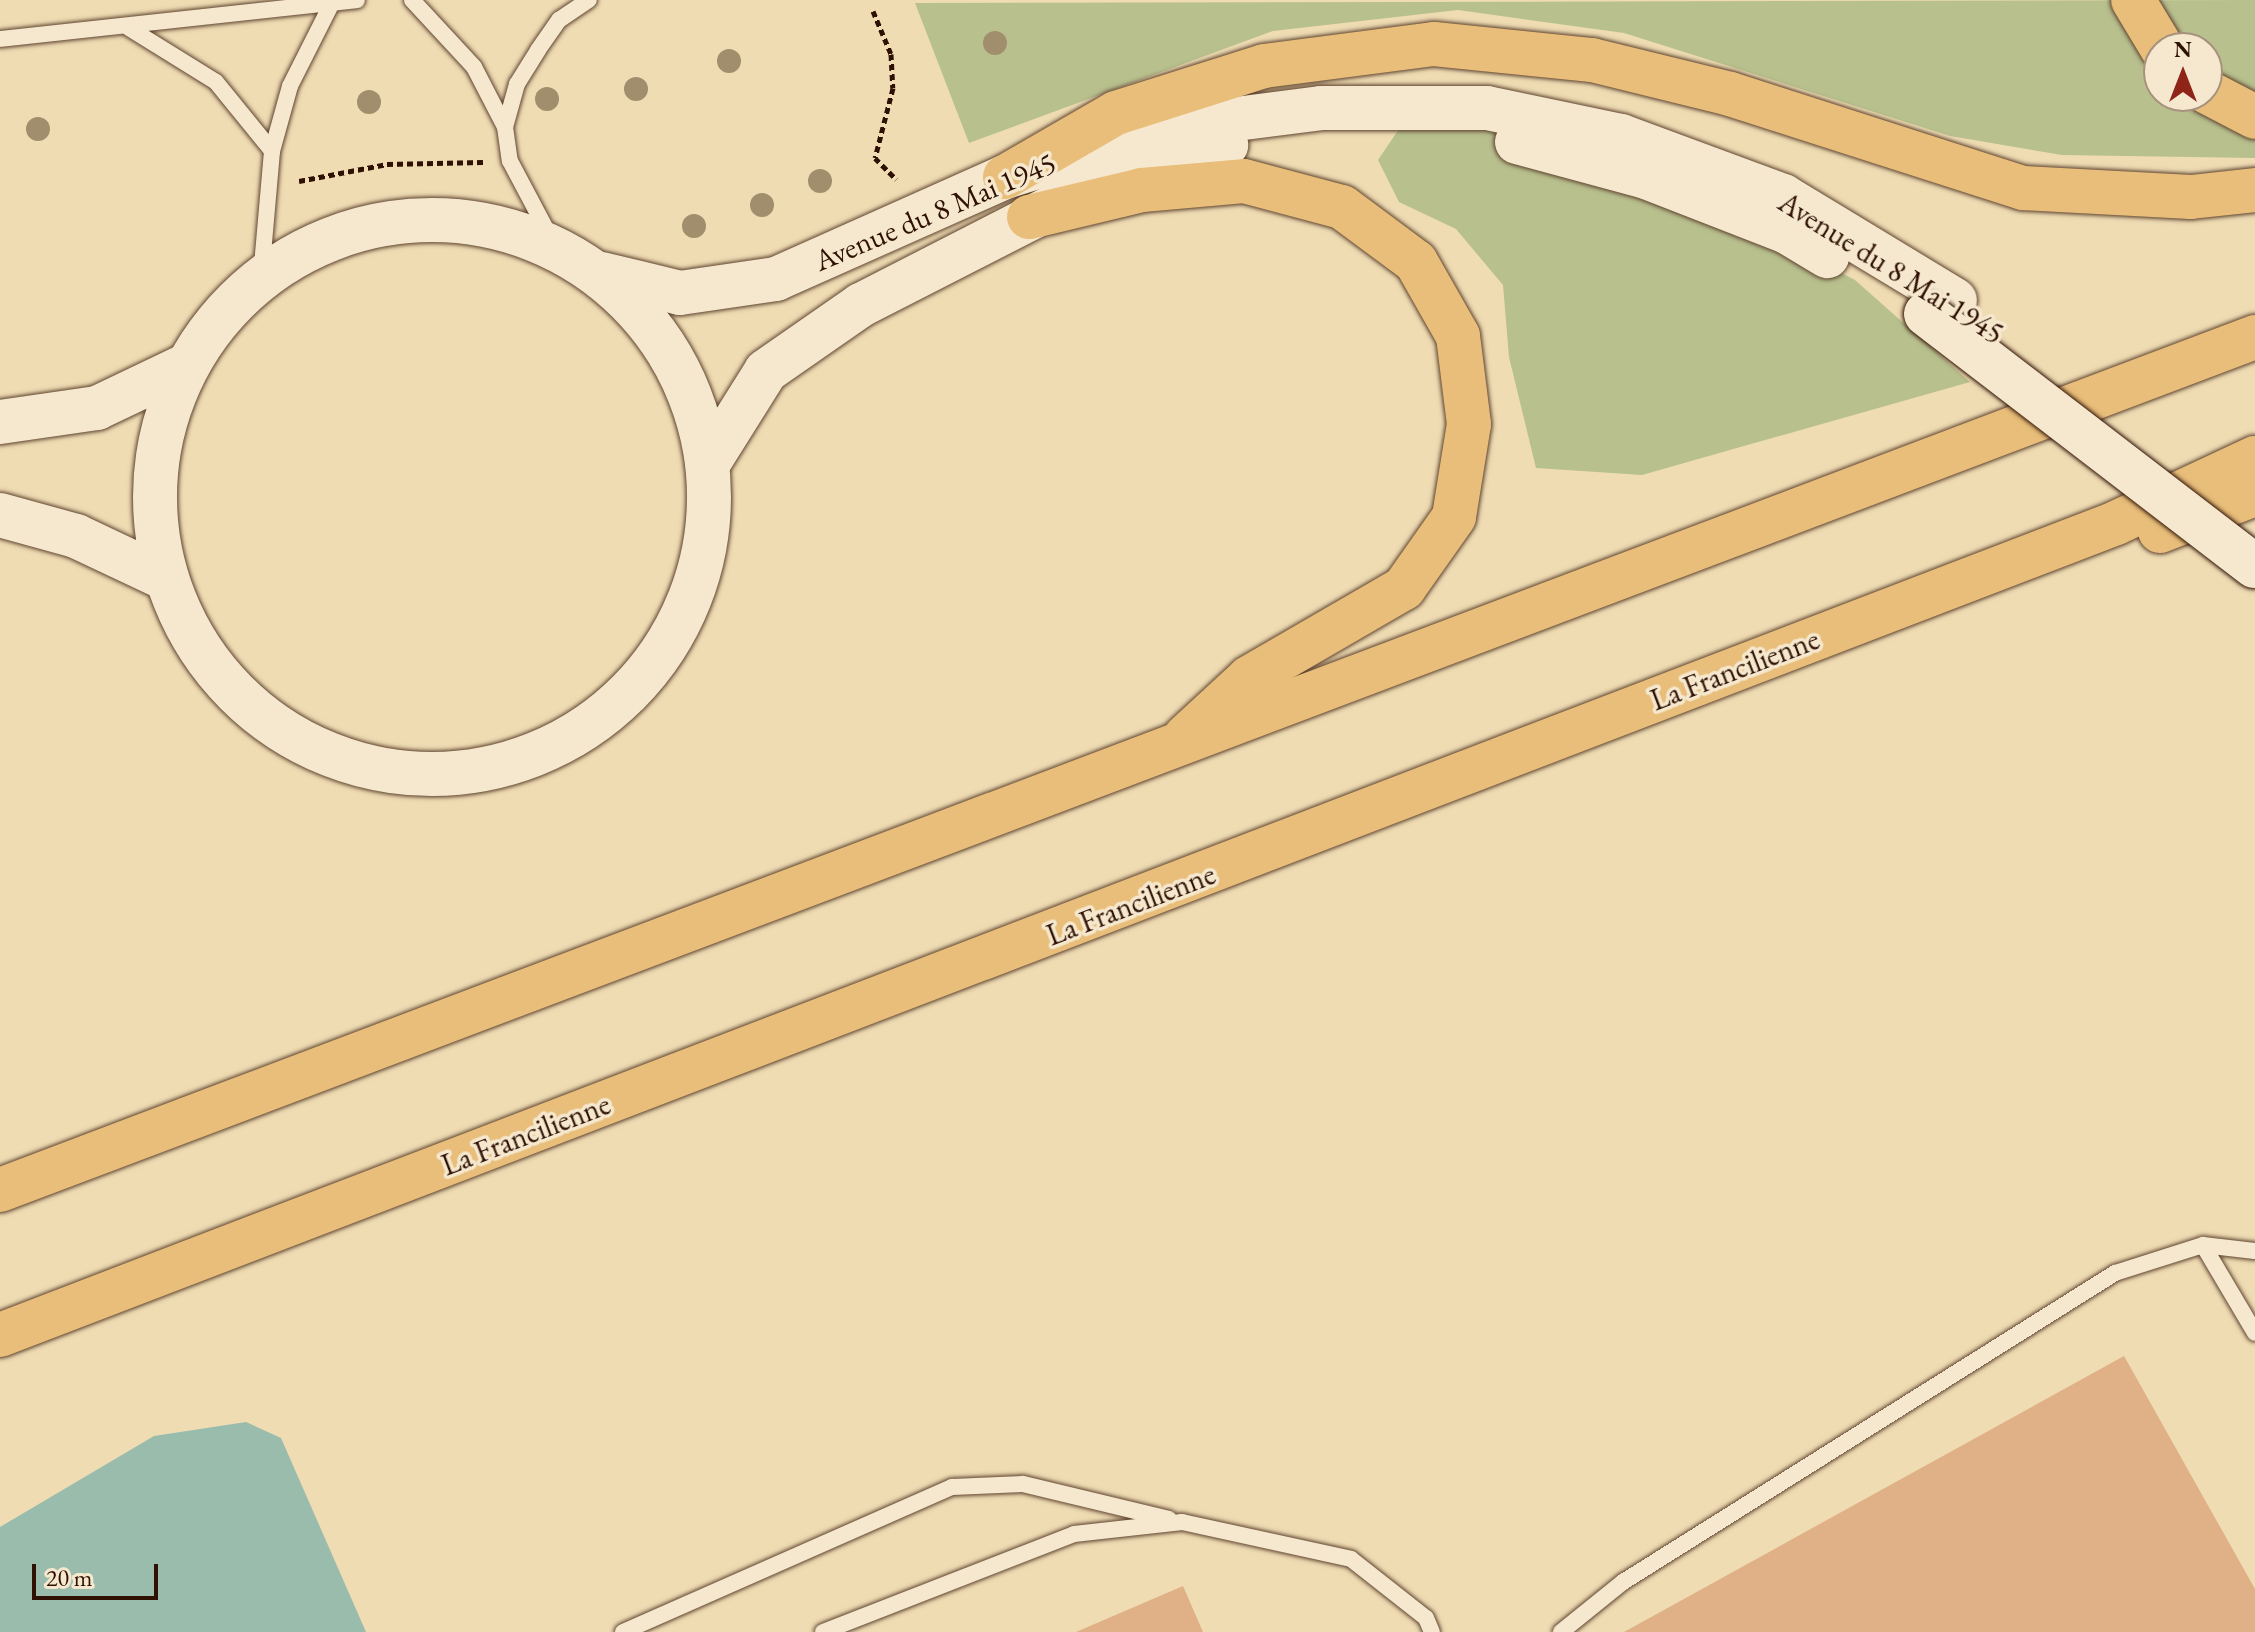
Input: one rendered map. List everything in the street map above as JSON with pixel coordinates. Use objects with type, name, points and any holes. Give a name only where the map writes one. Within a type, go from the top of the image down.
[{"type":"highway","points":[[2133,0],[2152,32]]},
{"type":"highway","points":[[1005,177],[1116,113],[1264,66],[1434,44],[1623,67],[1730,94],[2023,188],[2191,197],[2255,190]]},
{"type":"highway","points":[[2223,100],[2255,117]]},
{"type":"highway","points":[[1029,217],[1142,190],[1244,181],[1342,207],[1416,262],[1458,336],[1469,424],[1454,517],[1404,588],[1249,678],[1170,752]]},
{"type":"highway","points":[[0,1190],[1170,752],[2255,337]]},
{"type":"highway","name":"La Francilienne","points":[[0,1335],[2116,523],[2255,458]]},
{"type":"highway","points":[[2116,523],[2156,532],[2255,494]]},
{"type":"main road","name":"Avenue du 8 Mai 1945","points":[[599,273],[680,293],[776,279],[1005,177],[1158,129],[1321,108],[1487,108],[1621,136],[1783,196],[2255,529]]},
{"type":"main road","name":"Avenue du 8 Mai 1945","points":[[709,462],[766,371],[861,305],[1029,217],[1129,168],[1220,146],[1350,129],[1508,140],[1646,177],[1787,232],[1940,307],[2255,566]]},
{"type":"main road","name":"Avenue du 8 Mai 1945","points":[[403,219],[481,222],[555,246],[599,273],[653,325],[690,389],[709,462],[709,537],[680,622],[649,673],[594,724],[527,759],[453,775],[378,771],[307,746],[245,704],[196,647],[165,578],[153,506],[158,448],[185,366],[261,277],[328,238],[403,219]]},
{"type":"main road","name":"Avenue du 8 Mai 1945","points":[[0,422],[97,408],[185,366]]},
{"type":"main road","points":[[0,515],[76,536],[165,578]]},
{"type":"lane","points":[[0,39],[129,28],[357,0]]},
{"type":"lane","points":[[412,0],[450,33],[505,127],[510,161],[555,246]]},
{"type":"lane","points":[[505,127],[517,84],[538,50],[559,20],[589,0]]},
{"type":"lane","points":[[261,277],[266,188],[272,151],[290,86],[332,3]]},
{"type":"lane","points":[[129,28],[216,82],[272,151]]},
{"type":"lane","points":[[1561,1632],[1623,1582],[2115,1273],[2203,1245],[2255,1251]]},
{"type":"lane","points":[[2203,1245],[2255,1333]]},
{"type":"lane","points":[[623,1632],[952,1487],[1023,1484],[1351,1559],[1426,1618],[1432,1632]]},
{"type":"lane","points":[[823,1632],[1074,1534],[1182,1522]]},
{"type":"path","points":[[873,11],[891,54],[893,88],[875,158],[889,176],[911,186]]},
{"type":"path","points":[[266,188],[387,164],[510,161]]},
{"type":"green space","points":[[2255,0],[2255,158],[2062,155],[1950,136],[1624,33],[1458,10],[1273,31],[969,143],[915,3]]},
{"type":"green space","points":[[1401,126],[1492,127],[1777,239],[1855,280],[1970,382],[1642,475],[1536,468],[1509,357],[1503,285],[1456,229],[1399,202],[1378,160]]},
{"type":"shaded area","points":[[246,1422],[281,1438],[366,1632],[0,1632],[0,1527],[154,1436]]},
{"type":"building","points":[[2124,1356],[2255,1589],[2255,1632],[1624,1632]]},
{"type":"building","points":[[1183,1586],[1203,1632],[1076,1632]]}]
